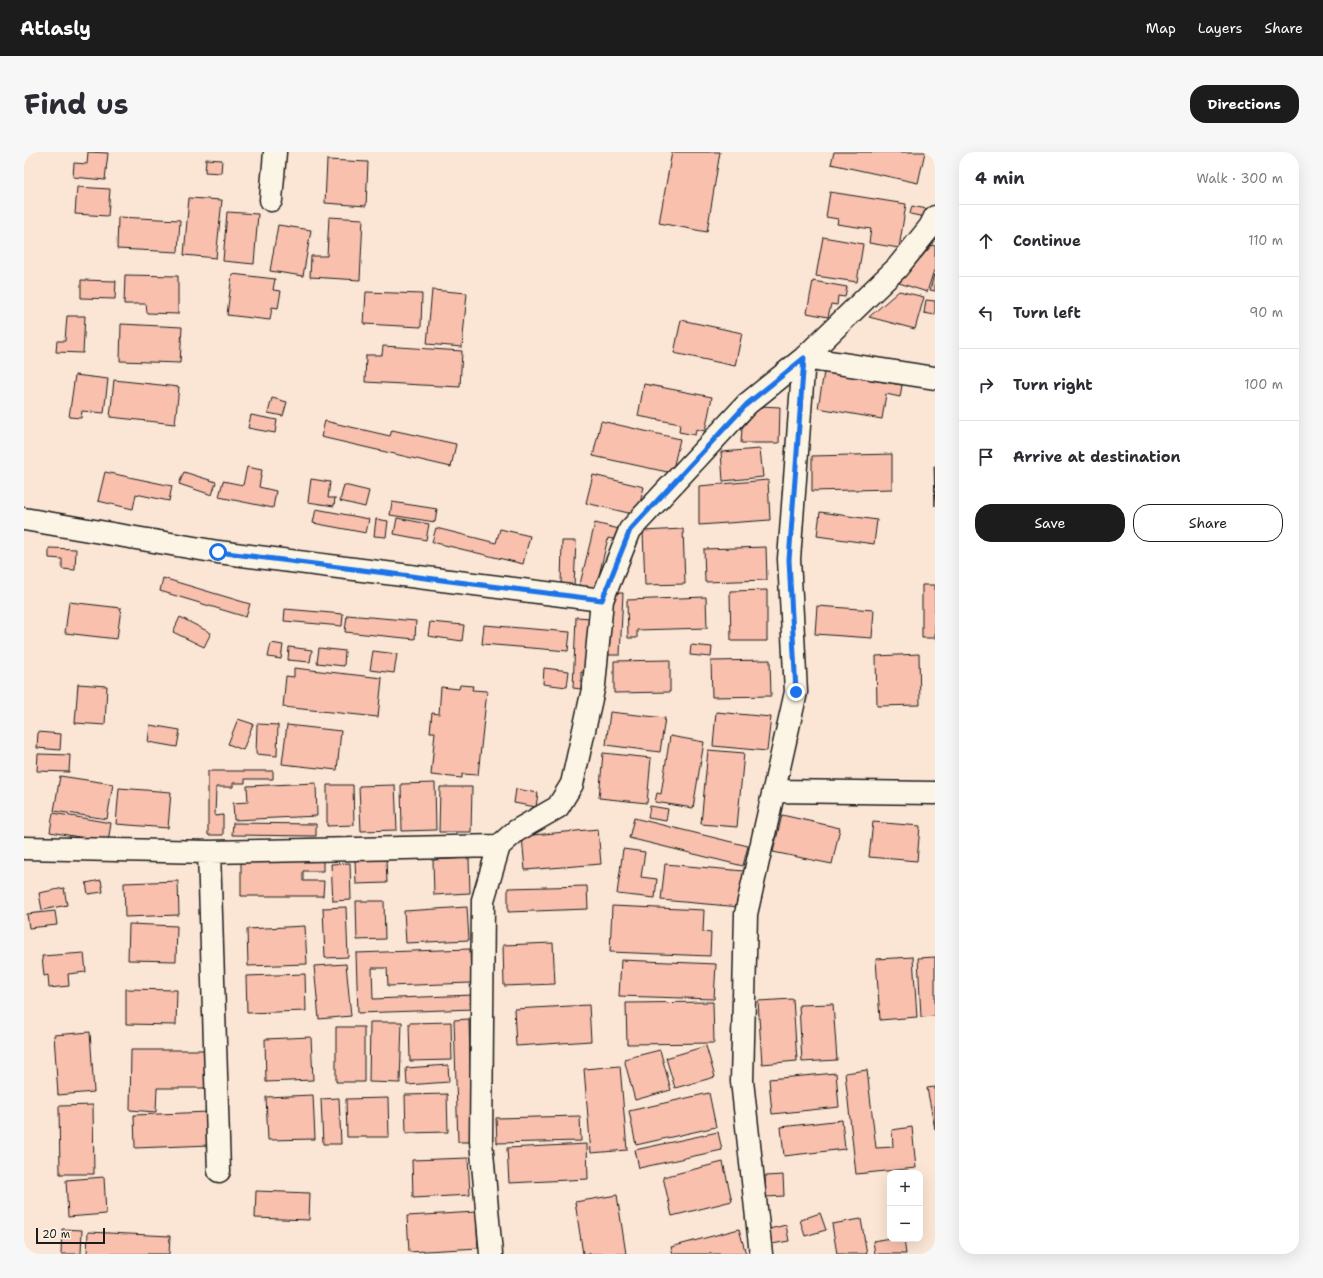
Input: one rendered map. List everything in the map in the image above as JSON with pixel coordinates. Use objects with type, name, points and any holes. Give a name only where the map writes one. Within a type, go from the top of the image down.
[{"type":"street","points":[[271,200],[275,152]]},
{"type":"street","points":[[491,1254],[481,1141],[483,900],[499,846],[516,831],[558,807],[572,784],[594,685],[602,600],[630,530],[747,404],[804,358],[897,268],[930,227],[935,217]]},
{"type":"street","points":[[804,358],[935,378]]},
{"type":"street","points":[[761,1254],[742,1081],[746,914],[796,692],[789,560],[804,358]]},
{"type":"street","points":[[24,519],[218,552],[602,600]]},
{"type":"street","points":[[774,791],[935,793]]},
{"type":"street","points":[[24,848],[209,852],[499,846]]},
{"type":"street","points":[[209,852],[219,1171]]},
{"type":"building","points":[[88,152],[108,153],[105,180],[73,177],[74,163],[87,164]]},
{"type":"building","points":[[672,152],[720,152],[707,232],[659,223]]},
{"type":"building","points":[[834,152],[925,152],[918,183],[831,164]]},
{"type":"building","points":[[206,159],[222,160],[221,173],[205,172]]},
{"type":"building","points":[[327,160],[368,162],[366,206],[325,203]]},
{"type":"building","points":[[77,187],[110,189],[108,216],[75,214]]},
{"type":"building","points":[[830,192],[906,204],[899,248],[869,243],[871,229],[837,224],[838,219],[826,217]]},
{"type":"building","points":[[189,198],[222,200],[216,258],[184,255]]},
{"type":"building","points":[[912,206],[927,209],[925,217],[910,214]]},
{"type":"building","points":[[227,212],[258,214],[254,264],[223,261]]},
{"type":"building","points":[[118,217],[180,220],[178,252],[117,249]]},
{"type":"building","points":[[329,217],[363,219],[360,280],[310,277],[311,256],[327,256]]},
{"type":"building","points":[[278,225],[311,230],[303,276],[270,271]]},
{"type":"building","points":[[823,237],[863,244],[857,282],[816,276]]},
{"type":"building","points":[[932,245],[935,246],[935,267],[927,292],[899,283]]},
{"type":"building","points":[[232,274],[275,279],[273,290],[281,291],[278,308],[272,307],[270,320],[227,315]]},
{"type":"building","points":[[934,274],[935,275],[935,291],[930,290]]},
{"type":"building","points":[[125,275],[178,276],[178,314],[147,313],[146,304],[124,304]]},
{"type":"building","points":[[81,280],[116,281],[115,299],[81,298]]},
{"type":"building","points":[[813,281],[847,287],[845,297],[838,296],[837,305],[831,304],[828,317],[807,313]]},
{"type":"building","points":[[432,290],[467,293],[462,347],[427,344]]},
{"type":"building","points":[[899,291],[924,297],[915,329],[869,317]]},
{"type":"building","points":[[366,292],[422,294],[421,327],[364,324]]},
{"type":"building","points":[[926,300],[935,301],[935,315],[924,313]]},
{"type":"building","points":[[67,316],[85,316],[83,353],[56,352],[57,341],[65,341]]},
{"type":"building","points":[[681,320],[742,333],[735,366],[674,353]]},
{"type":"building","points":[[121,324],[182,327],[180,363],[120,361]]},
{"type":"building","points":[[383,346],[462,351],[460,387],[365,382],[366,355],[382,355]]},
{"type":"building","points":[[824,372],[902,385],[900,397],[886,394],[882,419],[818,408]]},
{"type":"building","points":[[75,375],[108,379],[104,413],[82,411],[81,418],[69,417]]},
{"type":"building","points":[[114,380],[179,387],[175,424],[110,417]]},
{"type":"building","points":[[644,384],[712,397],[705,431],[696,429],[695,435],[679,432],[680,424],[638,416]]},
{"type":"building","points":[[272,398],[287,402],[283,416],[268,413]]},
{"type":"building","points":[[760,406],[780,407],[779,443],[741,443],[742,428]]},
{"type":"building","points":[[251,415],[277,420],[275,433],[248,428]]},
{"type":"building","points":[[325,421],[390,436],[392,430],[456,444],[451,467],[321,437]]},
{"type":"building","points":[[601,421],[680,439],[672,473],[593,456]]},
{"type":"building","points":[[760,449],[763,477],[723,481],[721,452]]},
{"type":"building","points":[[892,454],[892,489],[812,491],[812,456]]},
{"type":"building","points":[[934,466],[935,466],[935,506]]},
{"type":"building","points":[[247,467],[262,470],[259,487],[276,491],[273,508],[219,497],[223,481],[243,485]]},
{"type":"building","points":[[105,472],[172,486],[169,501],[136,494],[133,509],[98,501]]},
{"type":"building","points":[[184,472],[216,482],[212,495],[179,484]]},
{"type":"building","points":[[593,475],[644,487],[637,515],[586,503]]},
{"type":"building","points":[[311,479],[330,482],[328,498],[335,498],[334,506],[308,502]]},
{"type":"building","points":[[768,480],[770,520],[699,525],[699,486]]},
{"type":"building","points":[[344,485],[369,491],[365,507],[340,501]]},
{"type":"building","points":[[392,502],[437,509],[435,522],[390,515]]},
{"type":"building","points":[[316,509],[369,519],[366,533],[313,523]]},
{"type":"building","points":[[820,512],[877,520],[874,544],[817,536]]},
{"type":"building","points":[[397,518],[429,524],[426,540],[394,534]]},
{"type":"building","points":[[376,519],[388,521],[386,537],[374,536]]},
{"type":"building","points":[[595,523],[619,529],[617,540],[608,538],[595,592],[579,588]]},
{"type":"building","points":[[436,528],[496,543],[500,529],[530,536],[523,564],[432,542]]},
{"type":"building","points":[[683,529],[685,584],[645,585],[643,531]]},
{"type":"building","points":[[562,541],[576,541],[574,586],[561,586]]},
{"type":"building","points":[[766,547],[767,580],[705,582],[704,549]]},
{"type":"building","points":[[49,548],[76,549],[75,570],[62,569],[62,559],[49,558]]},
{"type":"building","points":[[163,578],[250,604],[246,617],[160,591]]},
{"type":"building","points":[[922,585],[935,585],[935,638],[922,638]]},
{"type":"building","points":[[767,590],[767,641],[731,641],[730,591]]},
{"type":"building","points":[[611,593],[623,593],[620,655],[608,655]]},
{"type":"building","points":[[706,597],[707,628],[637,630],[637,638],[628,638],[627,600]]},
{"type":"building","points":[[69,602],[121,608],[117,639],[65,633]]},
{"type":"building","points":[[817,606],[874,610],[872,638],[815,634]]},
{"type":"building","points":[[285,609],[343,614],[342,626],[284,621]]},
{"type":"building","points":[[347,615],[416,621],[415,639],[345,632]]},
{"type":"building","points":[[180,617],[211,633],[204,647],[173,632]]},
{"type":"building","points":[[576,617],[592,618],[589,673],[581,672],[581,689],[573,688]]},
{"type":"building","points":[[430,622],[464,625],[462,641],[428,636]]},
{"type":"building","points":[[484,625],[570,632],[568,651],[482,644]]},
{"type":"building","points":[[271,643],[283,645],[281,659],[268,657]]},
{"type":"building","points":[[691,645],[712,647],[711,657],[690,655]]},
{"type":"building","points":[[289,647],[312,650],[310,662],[288,660]]},
{"type":"building","points":[[319,648],[345,651],[344,666],[317,663]]},
{"type":"building","points":[[373,651],[397,654],[394,673],[370,670]]},
{"type":"building","points":[[919,654],[920,705],[877,706],[876,656]]},
{"type":"building","points":[[670,660],[670,692],[614,693],[614,661]]},
{"type":"building","points":[[770,660],[771,696],[712,697],[711,661]]},
{"type":"building","points":[[294,668],[382,678],[378,717],[283,707],[286,676],[294,677]]},
{"type":"building","points":[[544,668],[569,671],[567,687],[543,684]]},
{"type":"building","points":[[78,684],[107,686],[105,725],[75,723]]},
{"type":"building","points":[[460,685],[473,686],[472,690],[487,691],[478,775],[462,774],[462,778],[431,775],[435,732],[430,732],[432,713],[439,714],[441,687],[459,689]]},
{"type":"building","points":[[610,712],[665,718],[660,752],[606,745]]},
{"type":"building","points":[[716,712],[771,717],[767,751],[713,746]]},
{"type":"building","points":[[238,719],[253,724],[243,750],[228,744]]},
{"type":"building","points":[[257,724],[278,725],[277,756],[256,754]]},
{"type":"building","points":[[150,725],[180,730],[177,747],[148,742]]},
{"type":"building","points":[[287,725],[341,731],[337,770],[282,764]]},
{"type":"building","points":[[38,732],[61,734],[60,750],[37,748]]},
{"type":"building","points":[[670,736],[704,742],[693,808],[655,802],[657,793],[661,794]]},
{"type":"building","points":[[708,750],[744,753],[737,827],[701,824]]},
{"type":"building","points":[[603,753],[651,758],[647,803],[599,798]]},
{"type":"building","points":[[38,754],[70,755],[69,772],[37,771]]},
{"type":"building","points":[[208,771],[273,771],[273,779],[245,779],[245,783],[233,783],[233,787],[216,787],[215,816],[223,815],[223,835],[208,835]]},
{"type":"building","points":[[60,776],[113,784],[107,819],[54,811]]},
{"type":"building","points":[[316,783],[317,816],[234,820],[233,803],[248,802],[247,786]]},
{"type":"building","points":[[435,783],[436,830],[402,831],[401,784]]},
{"type":"building","points":[[327,785],[353,785],[354,825],[327,826]]},
{"type":"building","points":[[395,785],[397,830],[361,831],[359,786]]},
{"type":"building","points":[[440,787],[472,787],[471,832],[439,832]]},
{"type":"building","points":[[119,788],[171,792],[168,828],[116,824]]},
{"type":"building","points":[[516,789],[538,793],[536,807],[514,803]]},
{"type":"building","points":[[650,806],[668,809],[666,821],[648,818]]},
{"type":"building","points":[[53,813],[111,823],[108,842],[50,832]]},
{"type":"building","points":[[782,815],[840,828],[832,864],[773,852]]},
{"type":"building","points":[[634,818],[748,846],[743,866],[629,838]]},
{"type":"building","points":[[873,822],[920,826],[917,861],[869,857]]},
{"type":"building","points":[[233,823],[316,824],[316,836],[232,835]]},
{"type":"building","points":[[598,829],[601,864],[525,870],[522,836]]},
{"type":"building","points":[[623,849],[645,852],[641,877],[657,879],[655,898],[617,894]]},
{"type":"building","points":[[241,857],[323,857],[323,871],[303,871],[303,881],[324,881],[323,896],[241,896]]},
{"type":"building","points":[[386,858],[387,883],[356,884],[355,860]]},
{"type":"building","points":[[469,858],[470,893],[434,895],[433,860]]},
{"type":"building","points":[[350,863],[351,900],[333,901],[331,864]]},
{"type":"building","points":[[665,864],[744,871],[740,907],[661,900]]},
{"type":"building","points":[[101,880],[103,892],[88,894],[86,883]]},
{"type":"building","points":[[178,881],[179,915],[125,917],[124,883]]},
{"type":"building","points":[[587,886],[588,909],[508,912],[508,888]]},
{"type":"building","points":[[64,888],[67,905],[42,910],[39,893]]},
{"type":"building","points":[[356,901],[384,901],[385,939],[357,940]]},
{"type":"building","points":[[612,906],[704,910],[703,932],[711,933],[710,956],[610,952]]},
{"type":"building","points":[[346,907],[348,957],[325,958],[323,908]]},
{"type":"building","points":[[467,907],[469,940],[406,943],[404,911]]},
{"type":"building","points":[[55,911],[57,925],[29,928],[27,914]]},
{"type":"building","points":[[129,924],[177,926],[176,961],[128,960]]},
{"type":"building","points":[[305,926],[307,964],[248,966],[247,929]]},
{"type":"building","points":[[553,943],[555,984],[504,986],[503,945]]},
{"type":"building","points":[[470,949],[471,983],[388,986],[387,968],[372,968],[373,999],[473,995],[474,1009],[358,1013],[356,953]]},
{"type":"building","points":[[84,953],[86,972],[68,974],[69,986],[49,988],[48,975],[44,976],[42,956]]},
{"type":"building","points":[[913,957],[917,1017],[880,1020],[876,959]]},
{"type":"building","points":[[935,957],[935,1016],[921,1017],[918,958]]},
{"type":"building","points":[[621,960],[716,964],[714,999],[619,996]]},
{"type":"building","points":[[346,964],[351,1016],[319,1019],[314,966]]},
{"type":"building","points":[[305,974],[306,1011],[247,1013],[246,976]]},
{"type":"building","points":[[126,989],[177,990],[176,1025],[126,1024]]},
{"type":"building","points":[[793,999],[797,1061],[762,1064],[758,1001]]},
{"type":"building","points":[[713,1002],[714,1043],[627,1044],[626,1003]]},
{"type":"building","points":[[833,1004],[837,1060],[802,1062],[799,1005]]},
{"type":"building","points":[[589,1005],[591,1041],[516,1046],[514,1009]]},
{"type":"building","points":[[469,1019],[472,1142],[458,1142],[454,1020]]},
{"type":"building","points":[[370,1022],[402,1022],[400,1083],[369,1082]]},
{"type":"building","points":[[451,1022],[452,1060],[410,1061],[409,1023]]},
{"type":"building","points":[[336,1027],[364,1027],[364,1082],[336,1082]]},
{"type":"building","points":[[90,1032],[94,1092],[58,1095],[54,1035]]},
{"type":"building","points":[[311,1037],[313,1080],[266,1082],[265,1039]]},
{"type":"building","points":[[706,1046],[715,1077],[675,1088],[666,1058]]},
{"type":"building","points":[[131,1050],[207,1050],[207,1088],[157,1088],[156,1112],[130,1110]]},
{"type":"building","points":[[660,1050],[671,1090],[635,1100],[624,1059]]},
{"type":"building","points":[[448,1065],[449,1082],[407,1085],[406,1068]]},
{"type":"building","points":[[620,1066],[627,1150],[591,1153],[584,1069]]},
{"type":"building","points":[[867,1070],[876,1148],[893,1147],[892,1130],[912,1127],[916,1168],[856,1174],[845,1073]]},
{"type":"building","points":[[836,1073],[839,1107],[772,1114],[769,1079]]},
{"type":"building","points":[[935,1087],[935,1129],[927,1088]]},
{"type":"building","points":[[709,1093],[716,1127],[636,1145],[629,1111]]},
{"type":"building","points":[[447,1094],[448,1132],[406,1133],[405,1095]]},
{"type":"building","points":[[313,1095],[315,1139],[268,1140],[266,1097]]},
{"type":"building","points":[[339,1098],[341,1144],[323,1144],[321,1099]]},
{"type":"building","points":[[388,1098],[389,1137],[347,1137],[346,1099]]},
{"type":"building","points":[[93,1105],[94,1174],[60,1174],[59,1106]]},
{"type":"building","points":[[209,1112],[210,1145],[135,1148],[134,1115]]},
{"type":"building","points":[[580,1116],[581,1141],[497,1143],[496,1118]]},
{"type":"building","points":[[842,1120],[845,1149],[784,1156],[781,1127]]},
{"type":"building","points":[[718,1132],[722,1150],[639,1168],[635,1150]]},
{"type":"building","points":[[587,1144],[588,1179],[509,1183],[507,1148]]},
{"type":"building","points":[[468,1158],[470,1195],[413,1198],[412,1160]]},
{"type":"building","points":[[723,1162],[732,1201],[672,1216],[663,1177]]},
{"type":"building","points":[[783,1175],[784,1196],[766,1197],[765,1176]]},
{"type":"building","points":[[104,1177],[106,1214],[68,1217],[66,1180]]},
{"type":"building","points":[[256,1191],[310,1193],[309,1220],[255,1218]]},
{"type":"building","points":[[617,1195],[626,1254],[583,1254],[575,1202]]},
{"type":"building","points":[[476,1212],[478,1248],[409,1252],[407,1216]]},
{"type":"building","points":[[820,1213],[826,1230],[805,1236],[800,1220]]},
{"type":"building","points":[[861,1219],[867,1254],[837,1254],[832,1224]]},
{"type":"building","points":[[786,1225],[789,1241],[772,1244],[769,1229]]},
{"type":"building","points":[[62,1229],[82,1230],[81,1254],[61,1254]]},
{"type":"building","points":[[739,1229],[746,1254],[673,1254],[671,1247]]},
{"type":"building","points":[[88,1232],[170,1236],[169,1254],[87,1254]]},
{"type":"building","points":[[887,1239],[887,1242],[904,1242],[906,1254],[875,1254],[873,1241]]},
{"type":"route","points":[[218,552],[602,600],[630,530],[747,404],[804,358],[789,560],[796,692]]}]
